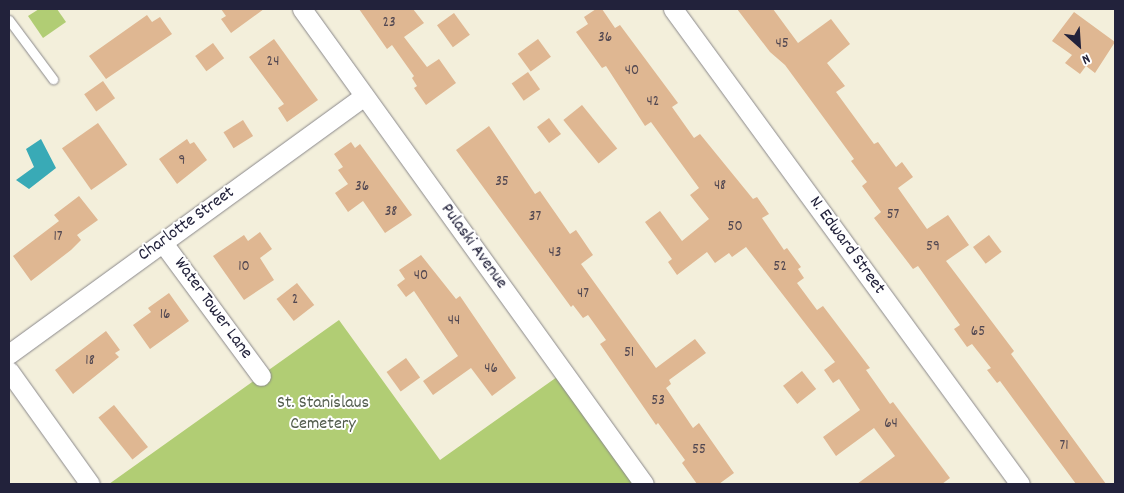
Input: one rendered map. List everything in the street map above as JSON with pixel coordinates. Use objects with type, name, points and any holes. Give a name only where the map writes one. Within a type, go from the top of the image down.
[{"type":"street","name":"Pulaski Avenue","points":[[302,9],[644,484]]},
{"type":"street","name":"N. Edward Street","points":[[673,9],[1020,484]]},
{"type":"street","name":"Charlotte Street","points":[[9,354],[364,96]]},
{"type":"street","name":"Water Tower Lane","points":[[163,243],[261,376]]},
{"type":"street","points":[[9,371],[90,484]]},
{"type":"lane","points":[[9,20],[53,79]]},
{"type":"green space","points":[[39,9],[57,9],[66,22],[43,38],[28,16]]},
{"type":"green space","name":"St. Stanislaus Cemetery","points":[[339,320],[440,460],[564,372],[644,484],[109,484]]},
{"type":"water","points":[[41,139],[56,168],[29,189],[16,180],[34,167],[26,149]]},
{"type":"building","points":[[221,9],[264,9],[231,33],[221,19],[226,16]]},
{"type":"building","points":[[359,9],[413,9],[424,23],[404,37],[427,67],[439,59],[456,83],[426,105],[414,88],[417,86],[412,78],[414,76],[392,45],[387,49]]},
{"type":"building","points":[[596,9],[602,9],[615,28],[620,25],[678,103],[672,107],[694,138],[700,134],[753,199],[757,197],[769,214],[762,218],[784,250],[787,248],[801,267],[798,269],[804,278],[797,283],[817,310],[823,306],[870,368],[866,370],[890,404],[893,402],[950,478],[942,484],[857,484],[895,456],[874,428],[836,456],[823,437],[860,410],[839,379],[833,383],[824,370],[835,362],[746,247],[732,257],[729,253],[715,263],[707,252],[677,275],[668,262],[672,259],[645,222],[660,211],[682,241],[709,219],[690,195],[699,188],[651,122],[645,126],[606,66],[602,68],[576,32],[588,24],[584,17]]},
{"type":"building","points":[[737,9],[773,9],[798,43],[831,19],[850,44],[827,63],[845,86],[836,92],[874,144],[878,142],[896,167],[902,162],[913,177],[898,188],[927,229],[948,215],[969,245],[946,261],[1014,351],[1011,354],[1106,484],[1076,484],[1000,381],[997,383],[987,370],[991,368],[972,344],[967,347],[954,329],[960,325],[918,266],[913,269],[874,218],[881,212],[862,186],[867,182],[851,161],[854,159],[785,65],[770,52]]},
{"type":"building","points":[[1074,12],[1115,42],[1095,73],[1086,66],[1080,74],[1065,63],[1072,55],[1052,41]]},
{"type":"building","points":[[454,13],[470,35],[453,47],[437,25]]},
{"type":"building","points":[[147,15],[152,22],[160,17],[172,34],[106,79],[89,56]]},
{"type":"building","points":[[274,39],[318,100],[287,122],[278,108],[284,104],[249,57]]},
{"type":"building","points":[[538,39],[551,57],[531,71],[518,54]]},
{"type":"building","points":[[213,43],[224,58],[206,71],[195,56]]},
{"type":"building","points":[[528,72],[540,89],[524,101],[512,83]]},
{"type":"building","points":[[103,81],[115,98],[96,111],[84,94]]},
{"type":"building","points":[[582,105],[617,149],[599,164],[563,120]]},
{"type":"building","points":[[549,118],[561,134],[549,143],[537,127]]},
{"type":"building","points":[[243,120],[253,136],[234,148],[223,132]]},
{"type":"building","points":[[98,123],[127,165],[91,190],[62,148]]},
{"type":"building","points":[[489,126],[535,194],[540,191],[570,234],[576,230],[593,255],[581,264],[656,368],[695,339],[706,353],[669,380],[671,384],[666,388],[693,428],[699,423],[734,473],[719,484],[697,484],[682,463],[685,460],[658,423],[656,425],[600,344],[606,340],[588,315],[583,318],[573,305],[571,307],[456,150]]},
{"type":"building","points":[[187,139],[190,144],[194,142],[207,160],[177,184],[159,159]]},
{"type":"building","points":[[351,142],[355,148],[360,144],[412,215],[385,233],[363,201],[348,212],[335,193],[348,184],[338,170],[343,167],[334,154]]},
{"type":"building","points":[[79,196],[98,220],[77,235],[81,240],[71,250],[31,281],[13,256],[59,221],[54,215]]},
{"type":"building","points":[[260,232],[272,249],[260,258],[274,280],[244,300],[213,256],[244,235],[248,241]]},
{"type":"building","points":[[989,235],[1002,252],[986,264],[973,247]]},
{"type":"building","points":[[421,255],[456,299],[460,296],[516,378],[492,396],[471,368],[433,395],[423,381],[458,356],[414,291],[406,297],[397,285],[405,279],[399,270]]},
{"type":"building","points":[[297,283],[314,305],[294,321],[277,299]]},
{"type":"building","points":[[169,293],[189,321],[150,349],[133,325],[151,312],[148,308]]},
{"type":"building","points":[[106,331],[120,350],[115,353],[119,357],[73,394],[55,370]]},
{"type":"building","points":[[406,358],[420,377],[401,392],[387,372]]},
{"type":"building","points":[[802,371],[816,389],[797,404],[783,386]]},
{"type":"building","points":[[114,405],[148,447],[132,460],[98,418]]}]
